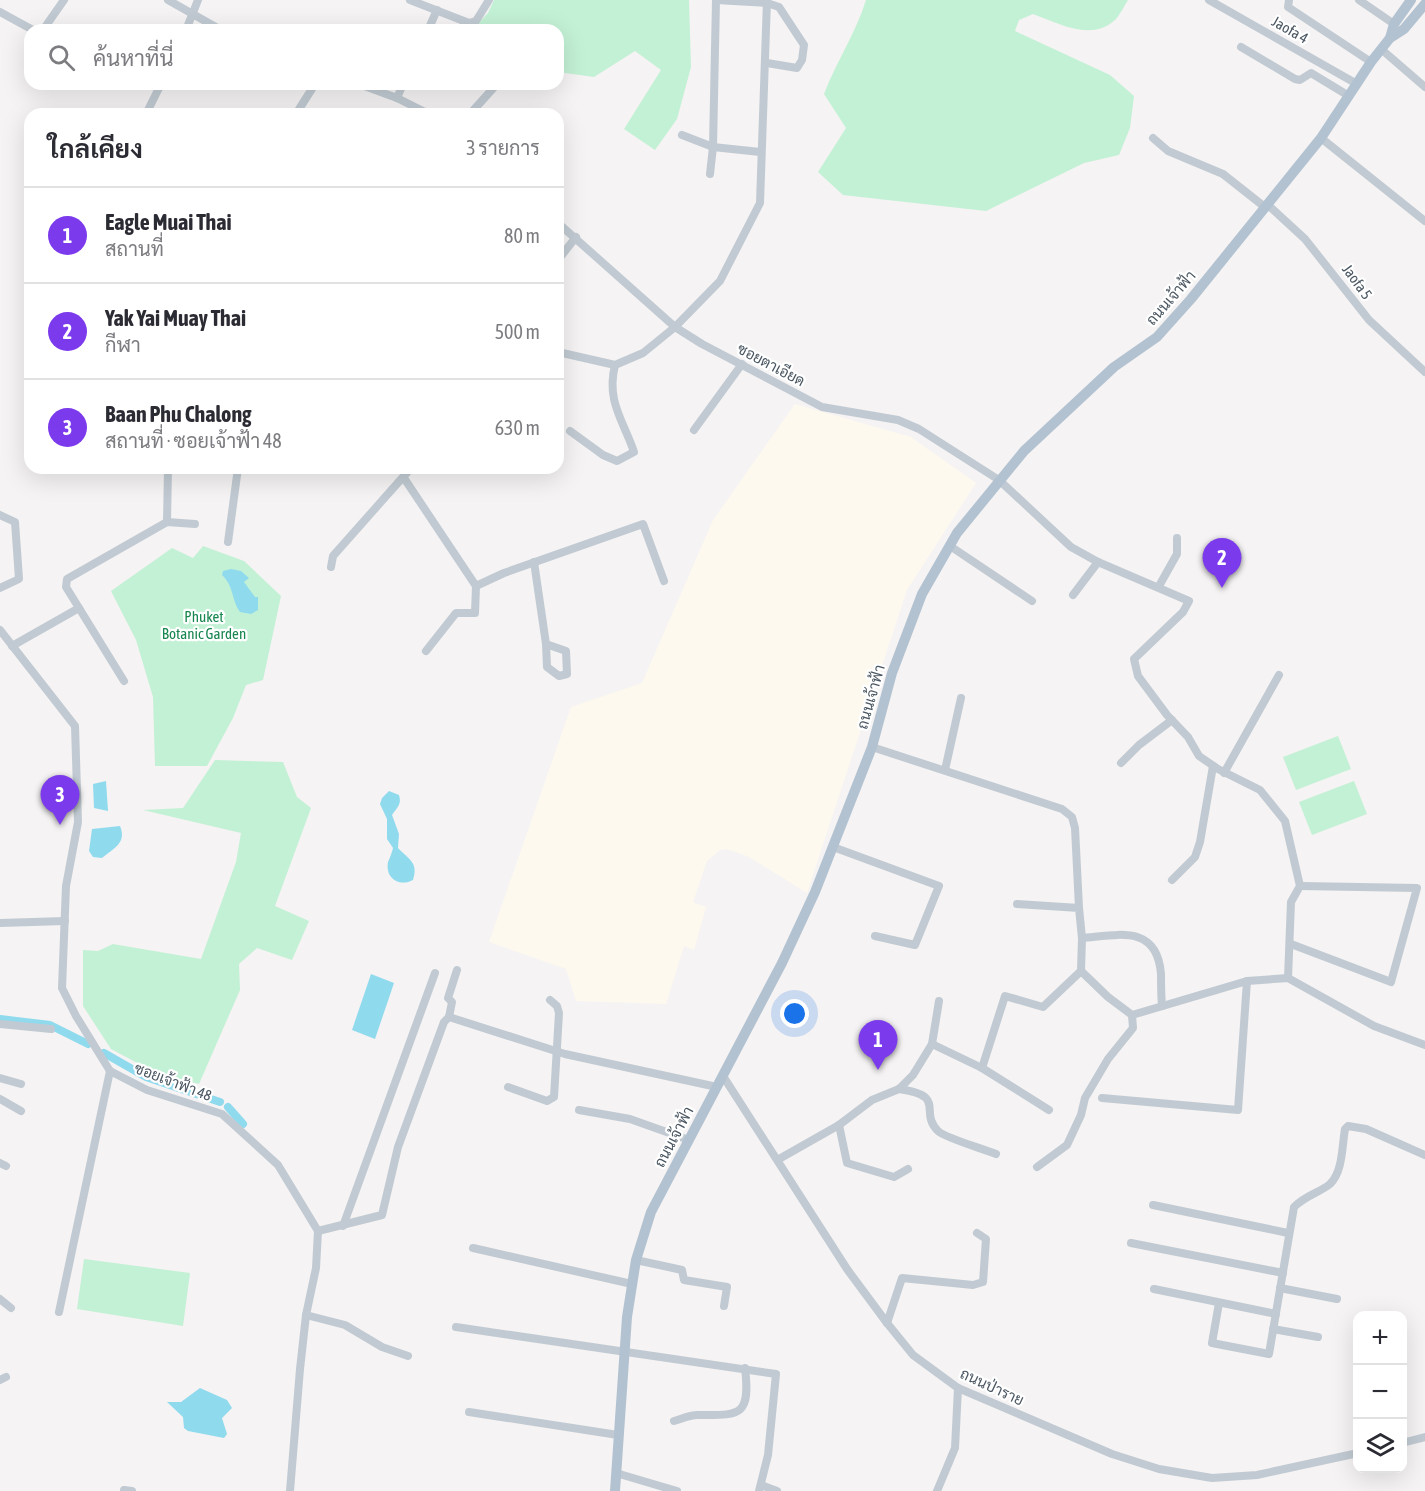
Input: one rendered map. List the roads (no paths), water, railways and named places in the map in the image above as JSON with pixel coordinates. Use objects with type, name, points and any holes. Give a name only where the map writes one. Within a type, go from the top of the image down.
[{"type":"main road","name":"ถนนเจ้าฟ้า","points":[[1390,38],[1394,24],[1412,0]]},
{"type":"main road","name":"ถนนเจ้าฟ้า","points":[[615,1491],[624,1350],[632,1284],[636,1260],[651,1212],[782,963],[872,747],[892,673],[922,594],[950,546],[999,480],[1024,451],[1114,367],[1157,337],[1267,207],[1321,138],[1381,49],[1390,38],[1404,29],[1425,4]]},
{"type":"street","points":[[47,24],[64,0]]},
{"type":"street","points":[[168,0],[211,24]]},
{"type":"street","points":[[189,24],[198,0]]},
{"type":"street","points":[[410,0],[425,3],[463,22],[473,23],[489,0]]},
{"type":"street","points":[[710,174],[713,147],[716,0],[767,2],[783,11],[804,45],[802,60],[797,68],[767,63]]},
{"type":"street","name":"Jaofa 4","points":[[1209,0],[1357,84]]},
{"type":"street","points":[[1289,0],[1288,8],[1371,62]]},
{"type":"street","points":[[1359,0],[1394,24]]},
{"type":"street","points":[[564,353],[615,365],[643,353],[675,327],[720,281],[760,202],[760,152],[767,63],[767,2]]},
{"type":"street","points":[[431,24],[437,10]]},
{"type":"street","points":[[0,12],[24,25]]},
{"type":"street","points":[[1241,47],[1295,79],[1300,80],[1311,73],[1349,96]]},
{"type":"street","points":[[1381,49],[1425,87]]},
{"type":"street","points":[[149,108],[158,90]]},
{"type":"street","points":[[300,108],[311,90]]},
{"type":"street","points":[[375,90],[416,108]]},
{"type":"street","points":[[397,98],[401,90]]},
{"type":"street","points":[[475,108],[492,90]]},
{"type":"street","points":[[682,135],[713,147],[760,152]]},
{"type":"street","name":"Jaofa 5","points":[[1153,138],[1168,151],[1223,174],[1305,239],[1369,320],[1425,372]]},
{"type":"street","points":[[1321,138],[1425,221]]},
{"type":"street","name":"ซอยตาเอียด","points":[[564,228],[675,327],[822,407],[898,420],[919,429],[999,480],[1071,547],[1098,562],[1159,586],[1189,601],[1183,612],[1134,659],[1138,676],[1172,720]]},
{"type":"street","points":[[564,252],[576,237]]},
{"type":"street","points":[[694,430],[742,364]]},
{"type":"street","points":[[570,431],[617,461],[634,452],[613,402],[612,379],[615,365]]},
{"type":"street","points":[[167,522],[168,474]]},
{"type":"street","points":[[228,542],[237,474]]},
{"type":"street","points":[[332,567],[333,556],[407,474]]},
{"type":"street","points":[[404,478],[477,586],[475,613],[456,613],[426,651]]},
{"type":"street","points":[[0,515],[15,522],[19,579],[0,588]]},
{"type":"street","points":[[124,681],[66,587],[67,579],[167,522],[195,525]]},
{"type":"street","points":[[477,586],[504,573],[643,524],[664,581]]},
{"type":"street","points":[[1159,586],[1177,554],[1177,538]]},
{"type":"street","points":[[950,546],[1032,601]]},
{"type":"street","points":[[534,562],[546,644]]},
{"type":"street","points":[[1073,595],[1098,562]]},
{"type":"street","points":[[12,646],[79,608]]},
{"type":"street","name":"ซอยเจ้าฟ้า 48","points":[[0,630],[75,726],[78,822],[66,886],[62,988],[110,1071],[147,1090],[222,1114],[278,1164],[318,1231]]},
{"type":"street","points":[[1224,772],[1280,675]]},
{"type":"street","points":[[945,770],[962,698]]},
{"type":"street","points":[[1122,763],[1172,720],[1188,737],[1199,756],[1213,766],[1260,790],[1285,821],[1300,886],[1291,902],[1288,978]]},
{"type":"street","points":[[872,747],[1062,809],[1072,817],[1075,828],[1082,938],[1081,971],[1043,1007],[1005,996],[982,1068]]},
{"type":"street","points":[[1172,880],[1187,867],[1198,849],[1213,766]]},
{"type":"street","points":[[832,847],[939,886],[915,945],[874,936]]},
{"type":"street","points":[[1291,944],[1391,982],[1417,888],[1300,886]]},
{"type":"street","points":[[1017,904],[1079,909]]},
{"type":"street","points":[[0,923],[65,921]]},
{"type":"street","points":[[1082,938],[1128,935],[1142,938],[1152,944],[1161,974],[1162,1006]]},
{"type":"street","points":[[290,1491],[306,1315],[316,1268],[318,1231],[382,1215],[398,1147],[444,1022],[449,1017],[452,1002],[448,998],[448,991],[457,970]]},
{"type":"street","points":[[1037,1167],[1067,1144],[1081,1115],[1085,1098],[1108,1059],[1133,1028],[1132,1015],[1108,997],[1081,971]]},
{"type":"street","points":[[342,1226],[435,973]]},
{"type":"street","points":[[1132,1015],[1248,981],[1288,978],[1374,1026],[1425,1045]]},
{"type":"street","points":[[1102,1098],[1238,1110],[1248,981]]},
{"type":"street","points":[[508,1087],[547,1101],[553,1100],[559,1013],[557,1006],[550,1000]]},
{"type":"street","points":[[779,1159],[839,1125],[872,1100],[898,1089],[913,1076],[932,1044],[939,1001]]},
{"type":"street","points":[[449,1017],[557,1052],[717,1088]]},
{"type":"street","points":[[0,1024],[51,1029]]},
{"type":"street","points":[[932,1044],[982,1068],[1049,1110]]},
{"type":"street","points":[[59,1312],[110,1071]]},
{"type":"street","name":"ถนนป่าราย","points":[[723,1076],[779,1159],[847,1269],[887,1323],[913,1355],[958,1388],[1112,1454],[1169,1471],[1212,1478],[1257,1475],[1353,1453]]},
{"type":"street","points":[[0,1078],[21,1084]]},
{"type":"street","points":[[898,1089],[927,1098],[931,1103],[934,1123],[944,1135],[996,1154]]},
{"type":"street","points":[[0,1099],[21,1111]]},
{"type":"street","points":[[579,1110],[630,1119],[689,1140]]},
{"type":"street","points":[[839,1125],[847,1163],[894,1177],[908,1168]]},
{"type":"street","points":[[1219,1303],[1212,1343],[1269,1354],[1294,1207],[1305,1196],[1323,1189],[1334,1179],[1348,1126],[1366,1129],[1425,1155]]},
{"type":"street","points":[[1153,1205],[1288,1233]]},
{"type":"street","points":[[887,1323],[902,1278],[973,1285],[983,1282],[986,1239],[977,1233]]},
{"type":"street","points":[[1131,1243],[1283,1272]]},
{"type":"street","points":[[473,1248],[632,1284]]},
{"type":"street","points":[[636,1260],[682,1270],[684,1280],[727,1287],[724,1306]]},
{"type":"street","points":[[1280,1288],[1337,1299]]},
{"type":"street","points":[[1154,1289],[1276,1314]]},
{"type":"street","points":[[0,1299],[11,1308]]},
{"type":"street","points":[[306,1315],[345,1325],[382,1347],[408,1356]]},
{"type":"street","points":[[456,1328],[624,1350],[776,1374],[768,1455],[760,1488],[777,1491]]},
{"type":"street","points":[[1273,1329],[1318,1337]]},
{"type":"street","points":[[674,1421],[695,1415],[724,1417],[740,1409],[747,1396],[745,1368]]},
{"type":"street","points":[[937,1491],[955,1448],[958,1388]]},
{"type":"street","points":[[469,1412],[618,1435]]},
{"type":"street","points":[[1407,1442],[1425,1437]]},
{"type":"street","points":[[616,1473],[677,1491]]},
{"type":"water","points":[[231,569],[241,571],[249,578],[244,582],[255,597],[258,597],[258,610],[251,614],[240,612],[229,584],[222,575],[223,571]]},
{"type":"water","points":[[106,781],[108,811],[94,808],[93,784]]},
{"type":"water","points":[[389,791],[399,795],[400,798],[392,815],[399,834],[398,848],[412,861],[415,869],[413,880],[403,883],[391,877],[388,868],[393,848],[387,839],[387,819],[380,804]]},
{"type":"water","points":[[120,826],[122,837],[118,845],[102,858],[93,857],[89,851],[92,829]]},
{"type":"water","points":[[371,974],[394,983],[375,1039],[352,1030]]},
{"type":"water","points":[[200,1388],[227,1400],[232,1408],[222,1418],[227,1434],[224,1438],[188,1431],[184,1428],[183,1417],[167,1402],[181,1402]]},
{"type":"waterway","points":[[0,1019],[50,1025],[88,1044]]},
{"type":"waterway","points":[[104,1053],[146,1077],[220,1102]]},
{"type":"waterway","points":[[228,1107],[243,1124]]},
{"type":"place","name":"Yak Yai Muay Thai","points":[[1222,588]]},
{"type":"place","name":"Baan Phu Chalong","points":[[60,825]]},
{"type":"place","name":"Eagle Muai Thai","points":[[878,1070]]},
{"type":"park label","name":"Phuket Botanic Garden","points":[[204,626]]}]
